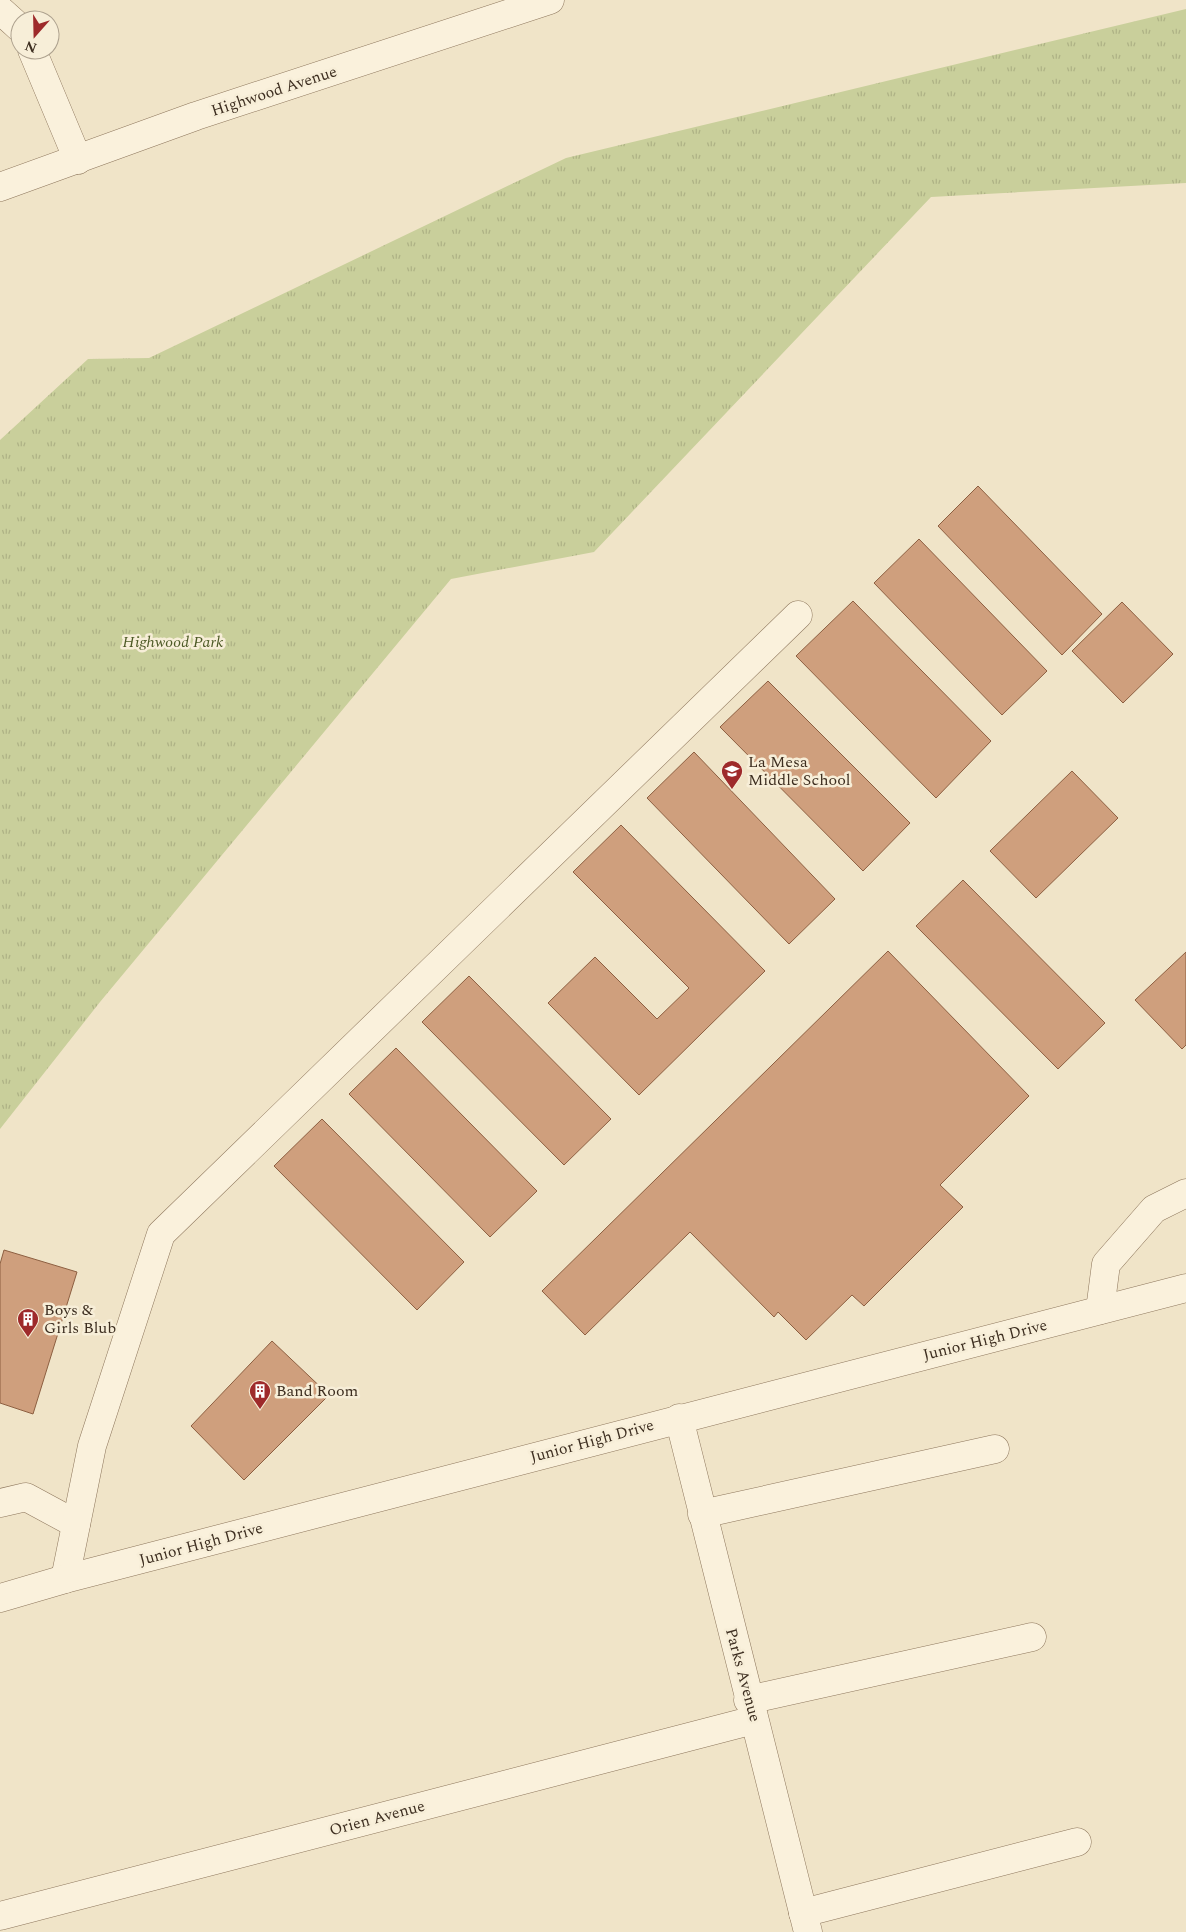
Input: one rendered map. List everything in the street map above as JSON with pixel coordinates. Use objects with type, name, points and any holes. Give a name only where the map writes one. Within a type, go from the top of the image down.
[{"type":"street","name":"Highwood Avenue","points":[[0,187],[196,116],[550,0]]},
{"type":"street","points":[[0,10],[10,19]]},
{"type":"street","points":[[36,60],[78,160]]},
{"type":"street","points":[[65,1579],[92,1446],[161,1234],[798,615]]},
{"type":"street","points":[[1100,1310],[1106,1264],[1154,1209],[1186,1193]]},
{"type":"street","name":"Junior High Drive","points":[[0,1598],[65,1579],[679,1418],[1186,1288]]},
{"type":"street","name":"Parks Avenue","points":[[679,1418],[806,1923]]},
{"type":"street","points":[[702,1514],[995,1449]]},
{"type":"street","points":[[0,1503],[26,1497],[76,1524]]},
{"type":"street","name":"Orien Avenue","points":[[0,1916],[751,1710],[1032,1637]]},
{"type":"street","points":[[806,1923],[1077,1842]]},
{"type":"green space","name":"Highwood Park","points":[[1186,9],[1186,183],[931,197],[594,552],[451,579],[100,1002],[0,1129],[0,440],[88,359],[149,358],[566,158]]},
{"type":"building","points":[[978,486],[1102,614],[1062,655],[938,526]]},
{"type":"building","points":[[919,539],[1047,671],[1002,715],[874,583]]},
{"type":"building","points":[[853,601],[991,741],[936,798],[796,656]]},
{"type":"building","points":[[1122,602],[1173,654],[1123,703],[1072,651]]},
{"type":"building","points":[[768,681],[910,823],[863,871],[720,727]]},
{"type":"building","points":[[694,752],[835,899],[789,944],[647,798]]},
{"type":"building","points":[[1072,771],[1118,818],[1036,898],[990,851]]},
{"type":"building","points":[[621,825],[765,971],[639,1095],[548,1003],[595,957],[657,1019],[689,988],[573,872]]},
{"type":"building","points":[[963,880],[1105,1023],[1058,1069],[916,926]]},
{"type":"building","points":[[888,951],[1029,1096],[940,1185],[963,1207],[864,1306],[852,1295],[806,1340],[778,1312],[774,1317],[690,1232],[585,1335],[542,1291]]},
{"type":"building","points":[[1186,952],[1186,1045],[1182,1049],[1135,1000]]},
{"type":"building","points":[[469,976],[611,1119],[564,1165],[422,1022]]},
{"type":"building","points":[[396,1048],[537,1191],[490,1237],[349,1094]]},
{"type":"building","points":[[322,1119],[464,1262],[417,1310],[274,1166]]},
{"type":"building","name":"Boys & Girls Blub","points":[[4,1250],[77,1272],[33,1414],[0,1403],[0,1264]]},
{"type":"building","name":"Band Room","points":[[272,1341],[329,1395],[244,1480],[191,1426]]},
{"type":"place","name":"La Mesa Middle School","points":[[732,790]]},
{"type":"place","name":"Boys & Girls Blub","points":[[28,1338]]},
{"type":"place","name":"Band Room","points":[[260,1410]]}]
